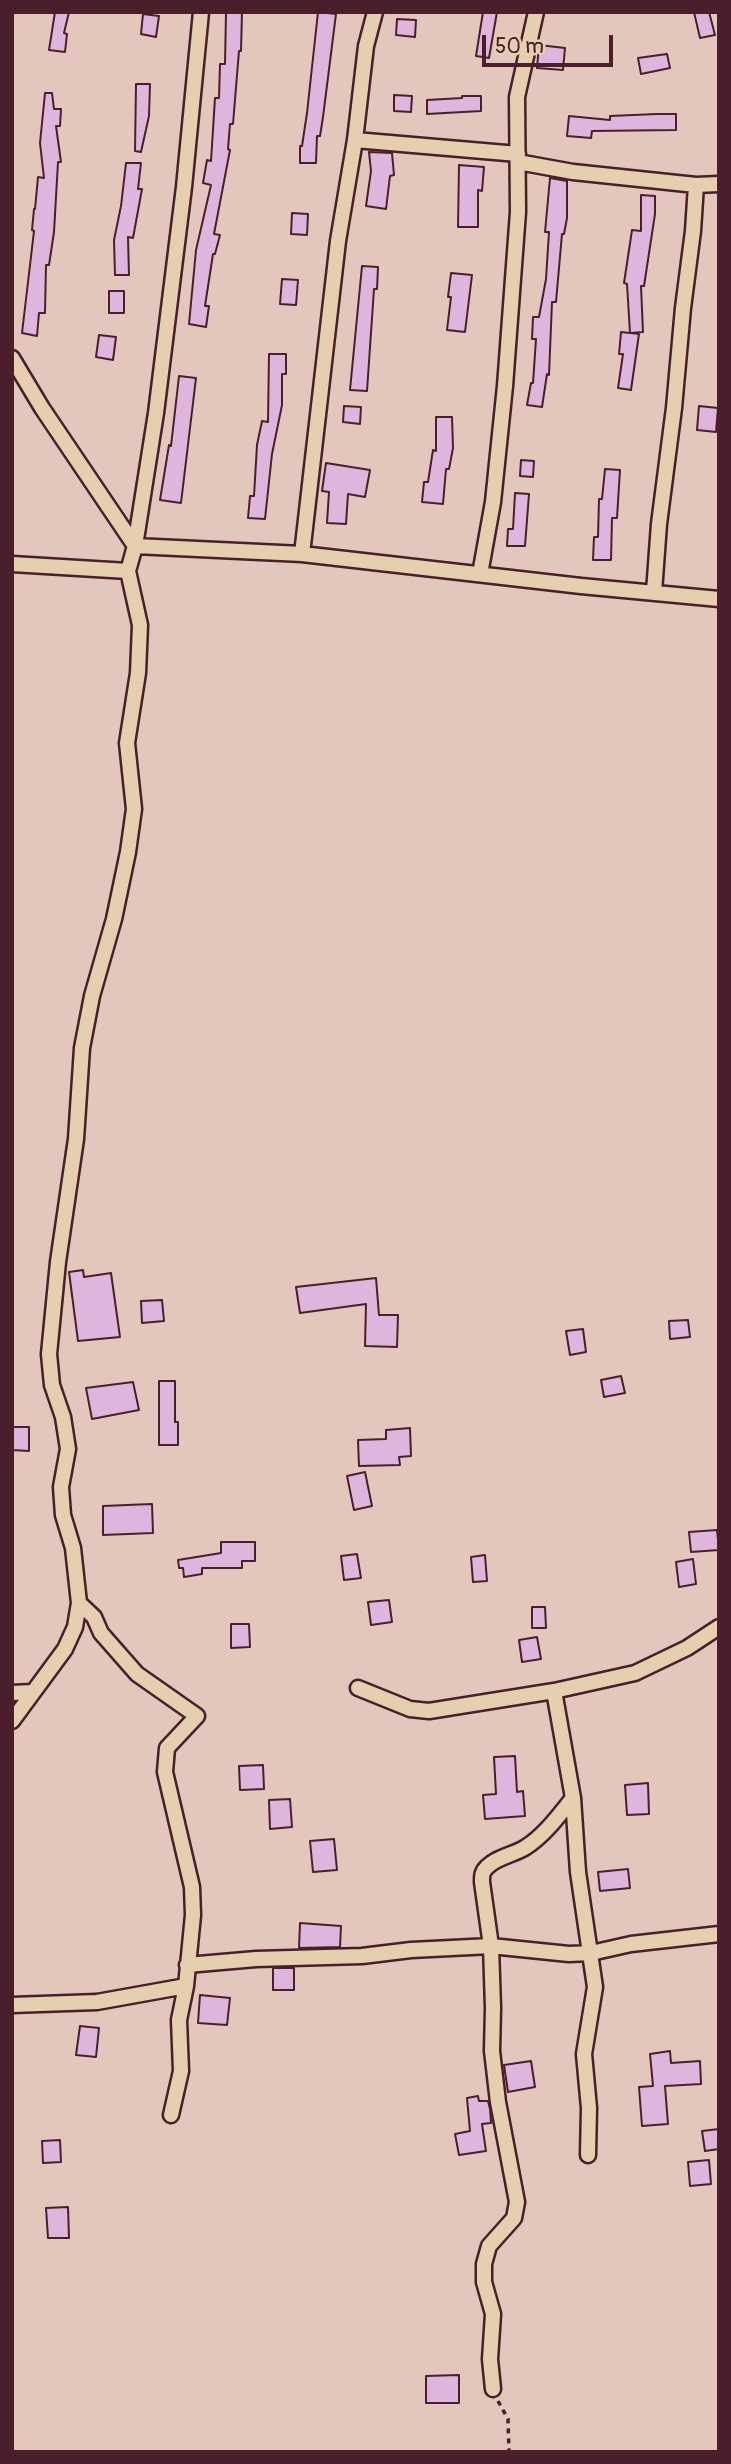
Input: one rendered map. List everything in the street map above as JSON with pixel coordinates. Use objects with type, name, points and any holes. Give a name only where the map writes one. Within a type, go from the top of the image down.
[{"type":"street","points":[[12,1721],[65,1649],[75,1628],[79,1604],[73,1548],[63,1515],[62,1496],[68,1449],[63,1417],[52,1385],[49,1354],[58,1262],[76,1139],[82,1048],[92,996],[114,919],[134,809],[127,743],[138,673],[140,625],[128,571],[135,547],[156,413],[184,187],[201,12]]},
{"type":"street","points":[[302,554],[328,320],[366,46],[375,12]]},
{"type":"street","points":[[480,574],[493,502],[505,386],[518,212],[517,97],[536,12]]},
{"type":"street","points":[[355,140],[518,158],[573,172],[696,185],[719,184]]},
{"type":"street","points":[[654,592],[696,185]]},
{"type":"street","points":[[12,358],[42,408],[135,547]]},
{"type":"street","points":[[135,547],[302,554],[719,599]]},
{"type":"street","points":[[12,564],[128,571]]},
{"type":"street","points":[[79,1604],[94,1617],[102,1633],[137,1674],[197,1716],[167,1748],[165,1772],[192,1887],[193,1915],[186,1986],[179,2020],[181,2071],[171,2115]]},
{"type":"street","points":[[358,1688],[410,1709],[429,1711],[554,1691],[635,1673],[687,1648],[719,1627]]},
{"type":"street","points":[[554,1691],[573,1798],[578,1872],[595,1987],[584,2054],[589,2108],[588,2155]]},
{"type":"street","points":[[12,1693],[32,1692]]},
{"type":"street","points":[[493,2389],[490,2359],[493,2314],[484,2282],[484,2264],[489,2246],[514,2218],[517,2202],[498,2102],[492,2052],[494,2008],[491,1946],[482,1872],[500,1858],[526,1847],[543,1833],[573,1798]]},
{"type":"street","points":[[187,1965],[491,1946],[569,1954],[591,1953],[631,1944],[719,1934]]},
{"type":"street","points":[[12,2005],[97,2002],[186,1986]]},
{"type":"path","points":[[493,2389],[508,2419],[509,2452]]},
{"type":"building","points":[[55,12],[69,12],[64,33],[67,34],[65,52],[49,50]]},
{"type":"building","points":[[226,12],[242,12],[241,51],[233,124],[230,124],[230,150],[214,234],[220,235],[213,254],[205,306],[209,306],[206,327],[189,324],[196,250],[211,185],[203,183],[207,160],[211,161],[215,98],[219,98],[220,64],[225,64]]},
{"type":"building","points":[[318,12],[336,14],[323,117],[320,136],[317,136],[316,163],[300,163],[300,146],[307,113]]},
{"type":"building","points":[[483,12],[497,12],[489,58],[476,56]]},
{"type":"building","points":[[694,12],[709,12],[715,35],[700,38]]},
{"type":"building","points":[[143,14],[159,16],[156,37],[141,34]]},
{"type":"building","points":[[397,19],[416,20],[415,37],[396,35]]},
{"type":"building","points":[[539,45],[565,48],[563,70],[537,68]]},
{"type":"building","points":[[667,54],[670,68],[641,74],[638,58]]},
{"type":"building","points":[[136,84],[150,84],[149,116],[141,152],[135,151]]},
{"type":"building","points":[[45,93],[52,93],[54,109],[61,109],[60,126],[56,126],[61,162],[58,162],[54,232],[49,265],[46,265],[45,313],[39,313],[37,336],[22,333],[38,177],[44,178],[40,143]]},
{"type":"building","points":[[394,95],[412,96],[411,112],[394,111]]},
{"type":"building","points":[[481,96],[481,111],[427,114],[427,100]]},
{"type":"building","points":[[676,114],[676,130],[592,131],[591,138],[567,136],[569,116],[610,120],[610,116]]},
{"type":"building","points":[[369,152],[392,153],[394,175],[390,176],[386,209],[366,206],[371,171]]},
{"type":"building","points":[[126,163],[141,163],[138,189],[142,189],[133,238],[128,237],[129,275],[115,275],[114,240]]},
{"type":"building","points":[[459,165],[484,167],[482,191],[478,190],[478,227],[458,227]]},
{"type":"building","points":[[550,178],[567,181],[567,218],[562,234],[556,302],[552,302],[549,375],[547,374],[542,407],[527,405],[533,383],[536,339],[532,339],[533,317],[539,317],[546,279],[549,232],[545,232]]},
{"type":"building","points":[[641,195],[655,196],[655,214],[644,286],[641,286],[643,332],[631,333],[639,334],[631,390],[618,388],[623,354],[619,354],[621,332],[630,333],[627,284],[624,283],[632,230],[641,231]]},
{"type":"building","points":[[292,213],[308,214],[307,235],[291,234]]},
{"type":"building","points":[[362,266],[378,267],[367,391],[350,390]]},
{"type":"building","points":[[451,273],[472,275],[465,332],[447,330]]},
{"type":"building","points":[[282,279],[298,280],[296,305],[280,304]]},
{"type":"building","points":[[109,291],[124,291],[124,313],[109,313]]},
{"type":"building","points":[[99,335],[116,337],[113,360],[96,357]]},
{"type":"building","points":[[269,354],[286,354],[286,374],[282,374],[282,405],[272,454],[265,519],[248,518],[250,496],[254,496],[257,445],[262,421],[268,422]]},
{"type":"building","points":[[179,376],[196,378],[181,503],[160,500],[169,445],[171,446]]},
{"type":"building","points":[[344,406],[361,407],[360,424],[343,422]]},
{"type":"building","points":[[699,406],[718,408],[716,432],[697,430]]},
{"type":"building","points":[[436,417],[452,417],[453,448],[449,469],[446,469],[443,504],[422,502],[424,482],[428,482],[433,450],[436,451]]},
{"type":"building","points":[[521,460],[534,461],[533,477],[520,476]]},
{"type":"building","points":[[326,463],[370,470],[365,497],[348,494],[346,524],[327,523],[329,492],[322,491]]},
{"type":"building","points":[[605,469],[620,470],[617,518],[612,518],[611,560],[593,560],[594,537],[598,537],[599,499],[602,499]]},
{"type":"building","points":[[515,493],[529,494],[525,546],[507,546],[508,529],[513,529]]},
{"type":"building","points":[[83,1270],[84,1277],[111,1273],[120,1337],[78,1341],[69,1272]]},
{"type":"building","points":[[376,1278],[379,1315],[398,1315],[397,1347],[365,1346],[366,1304],[300,1313],[296,1287]]},
{"type":"building","points":[[162,1300],[164,1321],[142,1323],[141,1301]]},
{"type":"building","points":[[688,1320],[690,1337],[670,1339],[669,1321]]},
{"type":"building","points":[[583,1329],[586,1352],[570,1355],[566,1331]]},
{"type":"building","points":[[621,1376],[625,1393],[604,1397],[601,1380]]},
{"type":"building","points":[[159,1381],[175,1381],[178,1445],[159,1445]]},
{"type":"building","points":[[133,1382],[139,1410],[92,1419],[86,1388]]},
{"type":"building","points":[[12,1427],[29,1427],[29,1451],[12,1450]]},
{"type":"building","points":[[410,1428],[411,1456],[399,1457],[400,1465],[359,1466],[358,1440],[386,1439],[386,1430]]},
{"type":"building","points":[[365,1472],[372,1506],[354,1510],[347,1476]]},
{"type":"building","points":[[152,1504],[153,1533],[103,1535],[103,1506]]},
{"type":"building","points":[[717,1530],[719,1550],[691,1552],[689,1532]]},
{"type":"building","points":[[221,1542],[255,1542],[255,1561],[242,1561],[242,1568],[202,1568],[202,1574],[184,1577],[178,1560],[221,1553]]},
{"type":"building","points":[[357,1554],[361,1578],[344,1580],[341,1556]]},
{"type":"building","points":[[485,1555],[487,1581],[473,1582],[471,1557]]},
{"type":"building","points":[[693,1559],[696,1584],[679,1587],[676,1562]]},
{"type":"building","points":[[389,1600],[392,1622],[371,1625],[368,1602]]},
{"type":"building","points":[[532,1607],[545,1607],[546,1628],[532,1628]]},
{"type":"building","points":[[231,1624],[249,1624],[250,1647],[231,1648]]},
{"type":"building","points":[[537,1637],[541,1659],[522,1662],[519,1640]]},
{"type":"building","points":[[515,1756],[517,1792],[523,1791],[525,1816],[485,1819],[483,1795],[496,1794],[494,1757]]},
{"type":"building","points":[[263,1765],[264,1789],[240,1790],[239,1766]]},
{"type":"building","points":[[648,1783],[649,1814],[627,1815],[625,1785]]},
{"type":"building","points":[[290,1799],[292,1827],[270,1829],[269,1800]]},
{"type":"building","points":[[334,1839],[337,1870],[313,1872],[310,1841]]},
{"type":"building","points":[[628,1869],[630,1888],[600,1891],[598,1872]]},
{"type":"building","points":[[300,1923],[341,1926],[340,1947],[299,1948]]},
{"type":"building","points":[[273,1968],[294,1968],[294,1990],[273,1990]]},
{"type":"building","points":[[200,1995],[230,1998],[227,2025],[198,2023]]},
{"type":"building","points":[[80,2026],[99,2028],[96,2057],[76,2055]]},
{"type":"building","points":[[670,2051],[671,2063],[700,2061],[701,2084],[665,2086],[668,2124],[642,2126],[639,2087],[653,2086],[650,2054]]},
{"type":"building","points":[[531,2061],[535,2087],[508,2092],[504,2065]]},
{"type":"building","points":[[478,2096],[479,2101],[488,2101],[490,2109],[491,2123],[482,2124],[486,2151],[459,2155],[455,2134],[470,2131],[467,2098]]},
{"type":"building","points":[[719,2129],[719,2149],[705,2151],[702,2131]]},
{"type":"building","points":[[60,2140],[61,2162],[43,2163],[42,2141]]},
{"type":"building","points":[[709,2160],[711,2184],[690,2186],[688,2162]]},
{"type":"building","points":[[68,2207],[69,2238],[48,2238],[46,2208]]},
{"type":"building","points":[[459,2375],[459,2403],[426,2403],[426,2376]]}]
